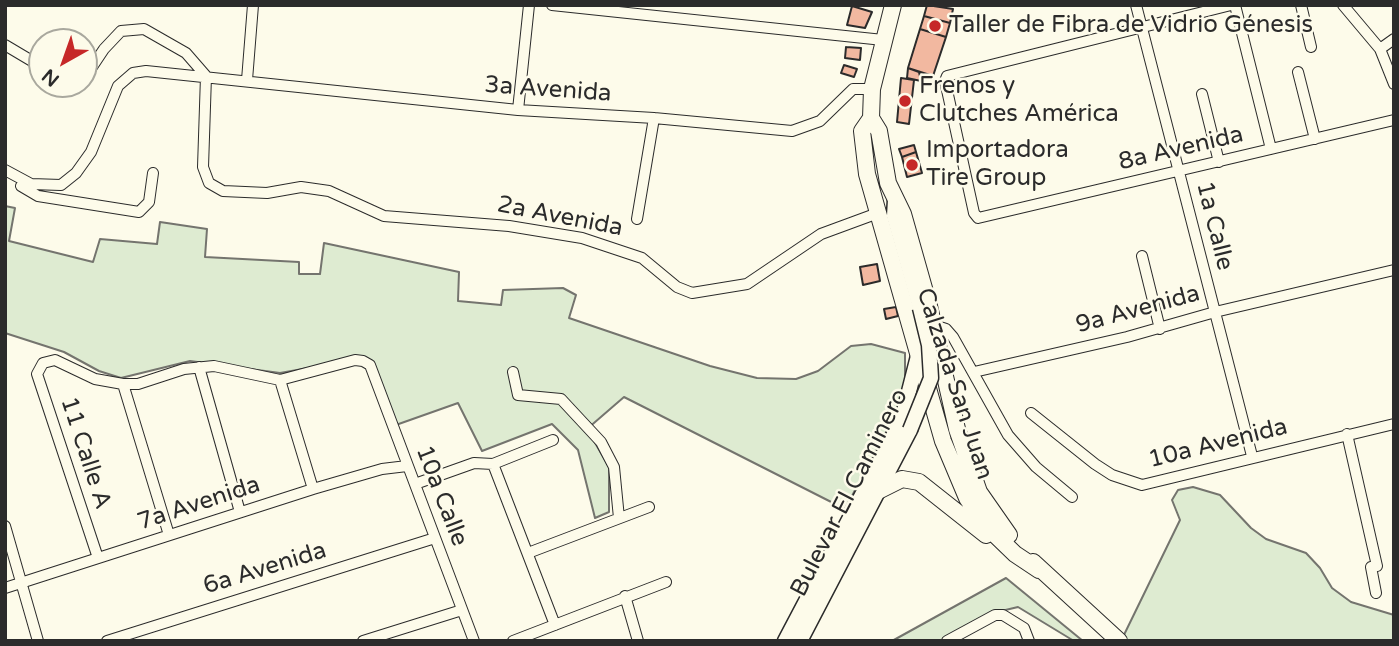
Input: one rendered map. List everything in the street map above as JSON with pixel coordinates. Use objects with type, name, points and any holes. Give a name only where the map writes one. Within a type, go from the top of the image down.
[{"type":"main road","name":"Calzada San Juan","points":[[893,5],[872,89],[871,118],[862,131],[863,149],[878,213],[943,441],[967,498],[985,525],[1039,570]]},
{"type":"main road","name":"Calzada San Juan","points":[[871,118],[879,131],[882,161],[895,200],[903,214],[935,329],[957,429],[979,492],[1000,526],[1039,570]]},
{"type":"main road","name":"Bulevar El Caminero","points":[[800,641],[911,430],[931,378],[929,345],[894,216],[895,200]]},
{"type":"main road","points":[[912,333],[935,329]]},
{"type":"main road","name":"Bulevar El Caminero","points":[[785,641],[902,419],[918,356]]},
{"type":"main road","points":[[880,490],[902,479],[919,482],[1021,565],[1039,570],[1119,641]]},
{"type":"street","points":[[247,80],[253,5]]},
{"type":"street","points":[[518,110],[529,5]]},
{"type":"street","points":[[552,5],[883,40]]},
{"type":"street","name":"1a Calle","points":[[1136,5],[1252,456]]},
{"type":"street","points":[[1142,28],[1233,5],[1270,149]]},
{"type":"street","points":[[1301,5],[1311,47]]},
{"type":"street","points":[[1343,5],[1381,49],[1394,84]]},
{"type":"street","name":"8a Avenida","points":[[1142,28],[947,76],[945,81],[971,200],[978,218],[1394,120]]},
{"type":"street","points":[[98,58],[121,31],[144,29],[186,53],[206,76]]},
{"type":"street","points":[[1381,49],[1394,39]]},
{"type":"street","points":[[5,45],[28,59]]},
{"type":"street","name":"3a Avenida","points":[[6,171],[31,184],[61,185],[76,173],[90,152],[118,86],[133,73],[146,71],[518,110],[654,118],[792,131],[820,121],[853,89],[872,89]]},
{"type":"street","points":[[1298,72],[1315,139]]},
{"type":"street","name":"2a Avenida","points":[[206,76],[203,167],[209,183],[223,191],[267,194],[301,187],[329,191],[384,216],[509,226],[582,239],[642,258],[677,287],[700,293],[747,284],[821,234],[878,213]]},
{"type":"street","points":[[1202,94],[1219,162]]},
{"type":"street","points":[[637,219],[654,118]]},
{"type":"street","points":[[6,171],[10,179],[38,196],[134,212],[147,207],[153,173]]},
{"type":"street","points":[[1142,256],[1160,329]]},
{"type":"street","name":"9a Avenida","points":[[974,372],[1160,329],[1214,312],[1394,270]]},
{"type":"street","points":[[935,329],[951,333],[974,372],[994,415],[1008,435],[1036,467],[1072,497]]},
{"type":"street","name":"11 Calle A","points":[[98,558],[37,374],[43,363],[55,360],[95,379],[123,384]]},
{"type":"street","name":"10a Calle","points":[[280,380],[355,360],[370,365],[474,641]]},
{"type":"street","points":[[169,535],[123,384],[138,384],[199,367],[214,366],[280,380],[313,489]]},
{"type":"street","points":[[199,367],[240,512]]},
{"type":"street","points":[[513,372],[518,395],[561,399],[601,442],[614,467],[619,519]]},
{"type":"street","name":"10a Avenida","points":[[1031,413],[1103,469],[1142,485],[1252,456],[1394,424]]},
{"type":"street","points":[[1347,434],[1377,566],[1371,567],[1376,593]]},
{"type":"street","points":[[415,484],[474,463],[493,464],[553,440]]},
{"type":"street","points":[[493,464],[555,625]]},
{"type":"street","name":"7a Avenida","points":[[5,588],[313,489],[382,469],[407,466]]},
{"type":"street","points":[[528,553],[649,507]]},
{"type":"street","points":[[5,526],[38,641]]},
{"type":"street","name":"6a Avenida","points":[[107,641],[435,538]]},
{"type":"street","points":[[513,641],[666,582]]},
{"type":"street","points":[[625,596],[638,641]]},
{"type":"street","points":[[363,641],[462,610]]},
{"type":"street","points":[[947,641],[995,615],[1003,615],[1024,628],[1029,641]]},
{"type":"green space","points":[[5,206],[15,208],[9,241],[93,262],[100,239],[157,244],[160,222],[207,229],[205,257],[299,262],[299,274],[320,274],[324,243],[459,272],[458,301],[501,305],[503,290],[563,288],[576,295],[569,318],[710,366],[757,378],[796,379],[818,371],[851,346],[871,344],[905,353],[905,380],[900,406],[845,509],[624,397],[587,429],[609,467],[609,512],[595,518],[578,450],[552,424],[482,451],[458,403],[393,426],[365,358],[280,373],[190,361],[121,378],[99,371],[64,352],[5,333]]},
{"type":"green space","points":[[1193,487],[1220,495],[1251,528],[1266,539],[1306,553],[1320,568],[1332,588],[1351,602],[1394,615],[1394,641],[1121,641],[1180,520],[1172,500],[1178,490]]},
{"type":"green space","points":[[1006,578],[1083,641],[1074,641],[1018,607],[997,612],[947,641],[892,641]]},
{"type":"building","points":[[927,5],[953,9],[950,23],[924,16]]},
{"type":"building","points":[[852,6],[872,12],[865,28],[847,25]]},
{"type":"building","name":"Taller de Fibra de Vidrio Génesis","points":[[924,16],[950,23],[946,37],[920,29]]},
{"type":"building","points":[[920,29],[946,37],[933,76],[908,68]]},
{"type":"building","points":[[846,47],[861,48],[860,60],[845,58]]},
{"type":"building","points":[[844,65],[857,69],[854,77],[841,73]]},
{"type":"building","points":[[908,68],[919,72],[921,81],[907,78]]},
{"type":"building","name":"Frenos y Clutches América","points":[[901,78],[914,80],[909,124],[897,122]]},
{"type":"building","points":[[914,145],[916,152],[902,157],[899,149]]},
{"type":"building","name":"Importadora Tire Group","points":[[916,152],[922,173],[907,177],[902,157]]},
{"type":"building","points":[[877,264],[880,281],[863,285],[860,267]]},
{"type":"building","points":[[896,307],[898,316],[886,319],[884,309]]},
{"type":"place","name":"Taller de Fibra de Vidrio Génesis","points":[[935,26]]},
{"type":"place","name":"Frenos y Clutches América","points":[[905,101]]},
{"type":"place","name":"Importadora Tire Group","points":[[912,165]]}]
